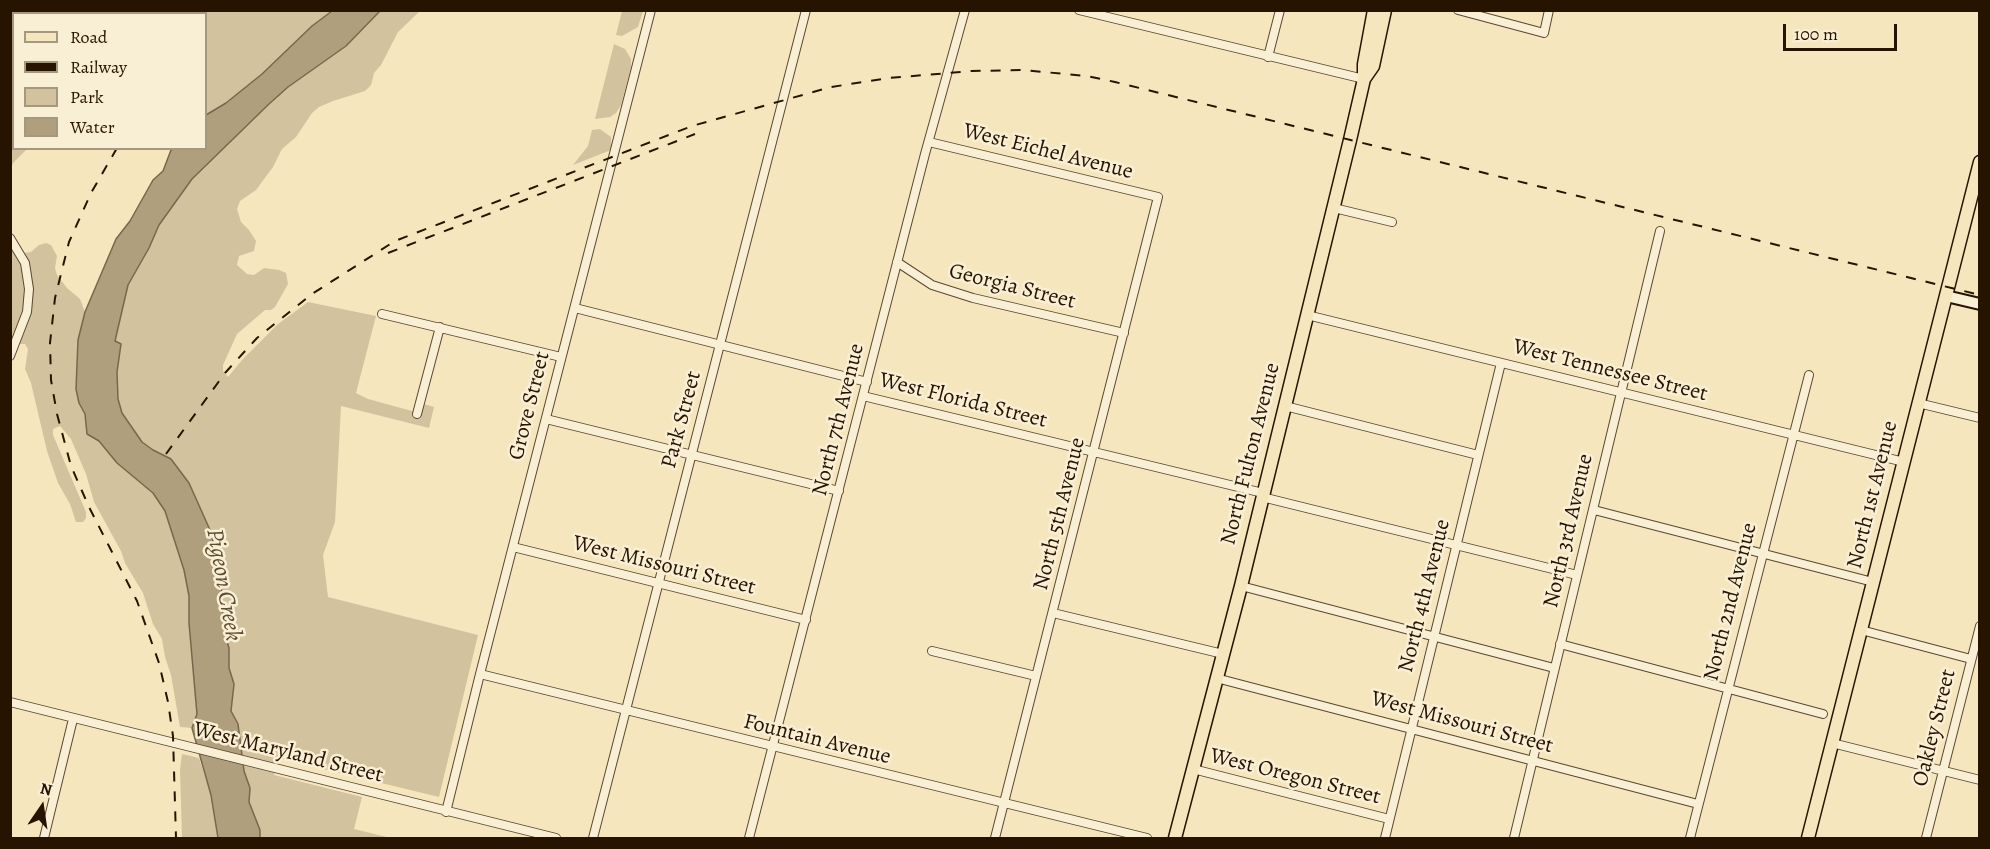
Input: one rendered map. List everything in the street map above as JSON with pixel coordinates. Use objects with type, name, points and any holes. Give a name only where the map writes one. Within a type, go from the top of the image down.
[{"type":"main road","name":"North Fulton Avenue","points":[[1175,838],[1241,586],[1334,208],[1364,79],[1364,64],[1374,10]]},
{"type":"main road","name":"North Fulton Avenue","points":[[1364,79],[1373,66],[1385,10]]},
{"type":"main road","name":"North 1st Avenue","points":[[1808,838],[1979,168]]},
{"type":"street","name":"Grove Street","points":[[446,812],[651,10]]},
{"type":"street","name":"Park Street","points":[[593,838],[806,10]]},
{"type":"street","name":"North 7th Avenue","points":[[749,838],[897,262],[965,10]]},
{"type":"street","points":[[1079,10],[1364,79]]},
{"type":"street","points":[[1268,57],[1280,10]]},
{"type":"street","points":[[1458,10],[1544,33],[1549,10]]},
{"type":"street","name":"West Eichel Avenue","points":[[929,142],[1158,197]]},
{"type":"street","name":"North 5th Avenue","points":[[995,838],[1158,197]]},
{"type":"street","points":[[1334,208],[1392,222]]},
{"type":"street","name":"North 3rd Avenue","points":[[1514,838],[1660,231]]},
{"type":"street","points":[[10,238],[25,263],[29,289],[27,312],[10,356]]},
{"type":"street","name":"Georgia Street","points":[[897,262],[932,285],[973,298],[1124,333]]},
{"type":"street","points":[[1946,296],[1980,304]]},
{"type":"street","name":"West Florida Street","points":[[575,308],[867,382]]},
{"type":"street","points":[[382,314],[561,357]]},
{"type":"street","name":"West Tennessee Street","points":[[1307,315],[1904,462]]},
{"type":"street","points":[[417,414],[440,327]]},
{"type":"street","name":"North 4th Avenue","points":[[1384,838],[1501,363]]},
{"type":"street","name":"North 2nd Avenue","points":[[1690,838],[1809,375]]},
{"type":"street","name":"West Florida Street","points":[[863,396],[1094,452],[1577,575]]},
{"type":"street","points":[[1918,403],[1980,418]]},
{"type":"street","points":[[1285,406],[1478,455]]},
{"type":"street","points":[[546,419],[839,491]]},
{"type":"street","points":[[1594,510],[1873,582]]},
{"type":"street","name":"West Missouri Street","points":[[513,547],[806,620]]},
{"type":"street","points":[[1241,586],[1554,668]]},
{"type":"street","points":[[1053,613],[1222,654]]},
{"type":"street","name":"Oakley Street","points":[[1926,838],[1980,626]]},
{"type":"street","points":[[1861,630],[1971,659]]},
{"type":"street","points":[[1560,644],[1823,714]]},
{"type":"street","points":[[932,651],[1036,676]]},
{"type":"street","name":"Fountain Avenue","points":[[480,674],[1147,838]]},
{"type":"street","name":"West Missouri Street","points":[[1216,678],[1698,804]]},
{"type":"street","name":"West Maryland Street","points":[[10,702],[556,838]]},
{"type":"street","points":[[44,838],[74,718]]},
{"type":"street","points":[[1832,743],[1980,780]]},
{"type":"street","name":"West Oregon Street","points":[[1193,770],[1389,819]]},
{"type":"green space","points":[[11,11],[332,11],[312,26],[262,74],[226,103],[207,114],[207,12],[12,12],[12,150],[26,150],[13,163],[11,169]]},
{"type":"green space","points":[[380,11],[420,11],[398,32],[381,65],[374,73],[371,85],[365,91],[333,101],[312,113],[296,137],[282,149],[273,167],[256,190],[240,201],[237,209],[241,222],[256,241],[254,251],[239,256],[237,265],[247,274],[254,275],[264,268],[279,270],[286,273],[288,284],[275,307],[265,310],[237,334],[223,365],[223,371],[228,377],[278,324],[308,302],[376,316],[356,393],[368,399],[412,411],[420,410],[424,404],[434,407],[429,428],[341,406],[335,522],[323,555],[328,597],[478,635],[439,797],[278,758],[274,775],[362,797],[354,829],[391,838],[260,838],[260,830],[249,802],[250,788],[244,771],[238,724],[231,711],[234,684],[229,668],[229,648],[224,631],[220,567],[210,530],[189,483],[171,459],[142,442],[122,413],[118,399],[117,372],[120,344],[115,341],[128,285],[159,225],[192,179],[288,87],[346,46]]},
{"type":"green space","points":[[622,11],[643,11],[638,27],[622,36],[616,35]]},
{"type":"green space","points":[[614,44],[625,49],[631,59],[631,67],[621,105],[616,113],[610,117],[595,119]]},
{"type":"green space","points":[[600,129],[611,137],[611,150],[573,165],[588,146],[592,130]]},
{"type":"green space","points":[[46,243],[51,245],[57,256],[55,268],[57,275],[80,299],[85,312],[78,340],[76,389],[79,403],[85,414],[87,434],[99,441],[117,463],[153,493],[165,511],[184,570],[189,596],[189,623],[197,714],[192,728],[180,727],[162,639],[153,624],[143,593],[94,502],[86,474],[71,439],[60,426],[53,429],[53,435],[86,512],[83,522],[76,522],[70,504],[58,483],[47,451],[31,383],[25,369],[28,349],[25,344],[11,344],[11,251],[18,254],[31,252],[39,245]]},
{"type":"green space","points":[[182,754],[199,758],[211,795],[218,838],[182,838],[180,770]]},
{"type":"water","points":[[332,11],[380,11],[346,46],[288,87],[192,179],[159,225],[128,285],[115,341],[121,344],[117,372],[118,399],[122,413],[142,442],[171,459],[189,483],[210,530],[220,567],[224,631],[229,648],[229,668],[234,684],[231,711],[238,724],[244,771],[250,788],[249,802],[260,830],[260,838],[218,838],[211,795],[192,728],[197,714],[189,623],[189,596],[184,570],[165,511],[153,493],[117,463],[99,441],[87,434],[85,414],[79,403],[76,389],[78,340],[85,312],[116,239],[130,221],[153,180],[163,171],[171,150],[207,150],[207,114],[226,103],[262,74],[312,26]]},
{"type":"railway","points":[[166,454],[225,373],[257,338],[312,294],[395,241],[692,126],[831,87],[889,78],[972,71],[1022,70],[1087,76],[1980,295]]},
{"type":"railway","points":[[388,253],[695,134]]},
{"type":"railway","points":[[116,150],[91,193],[69,242],[55,298],[50,343],[51,380],[57,414],[71,466],[89,507],[137,601],[159,663],[173,736],[176,838]]},
{"type":"water label","name":"Pigeon Creek","points":[[223,585]]}]
